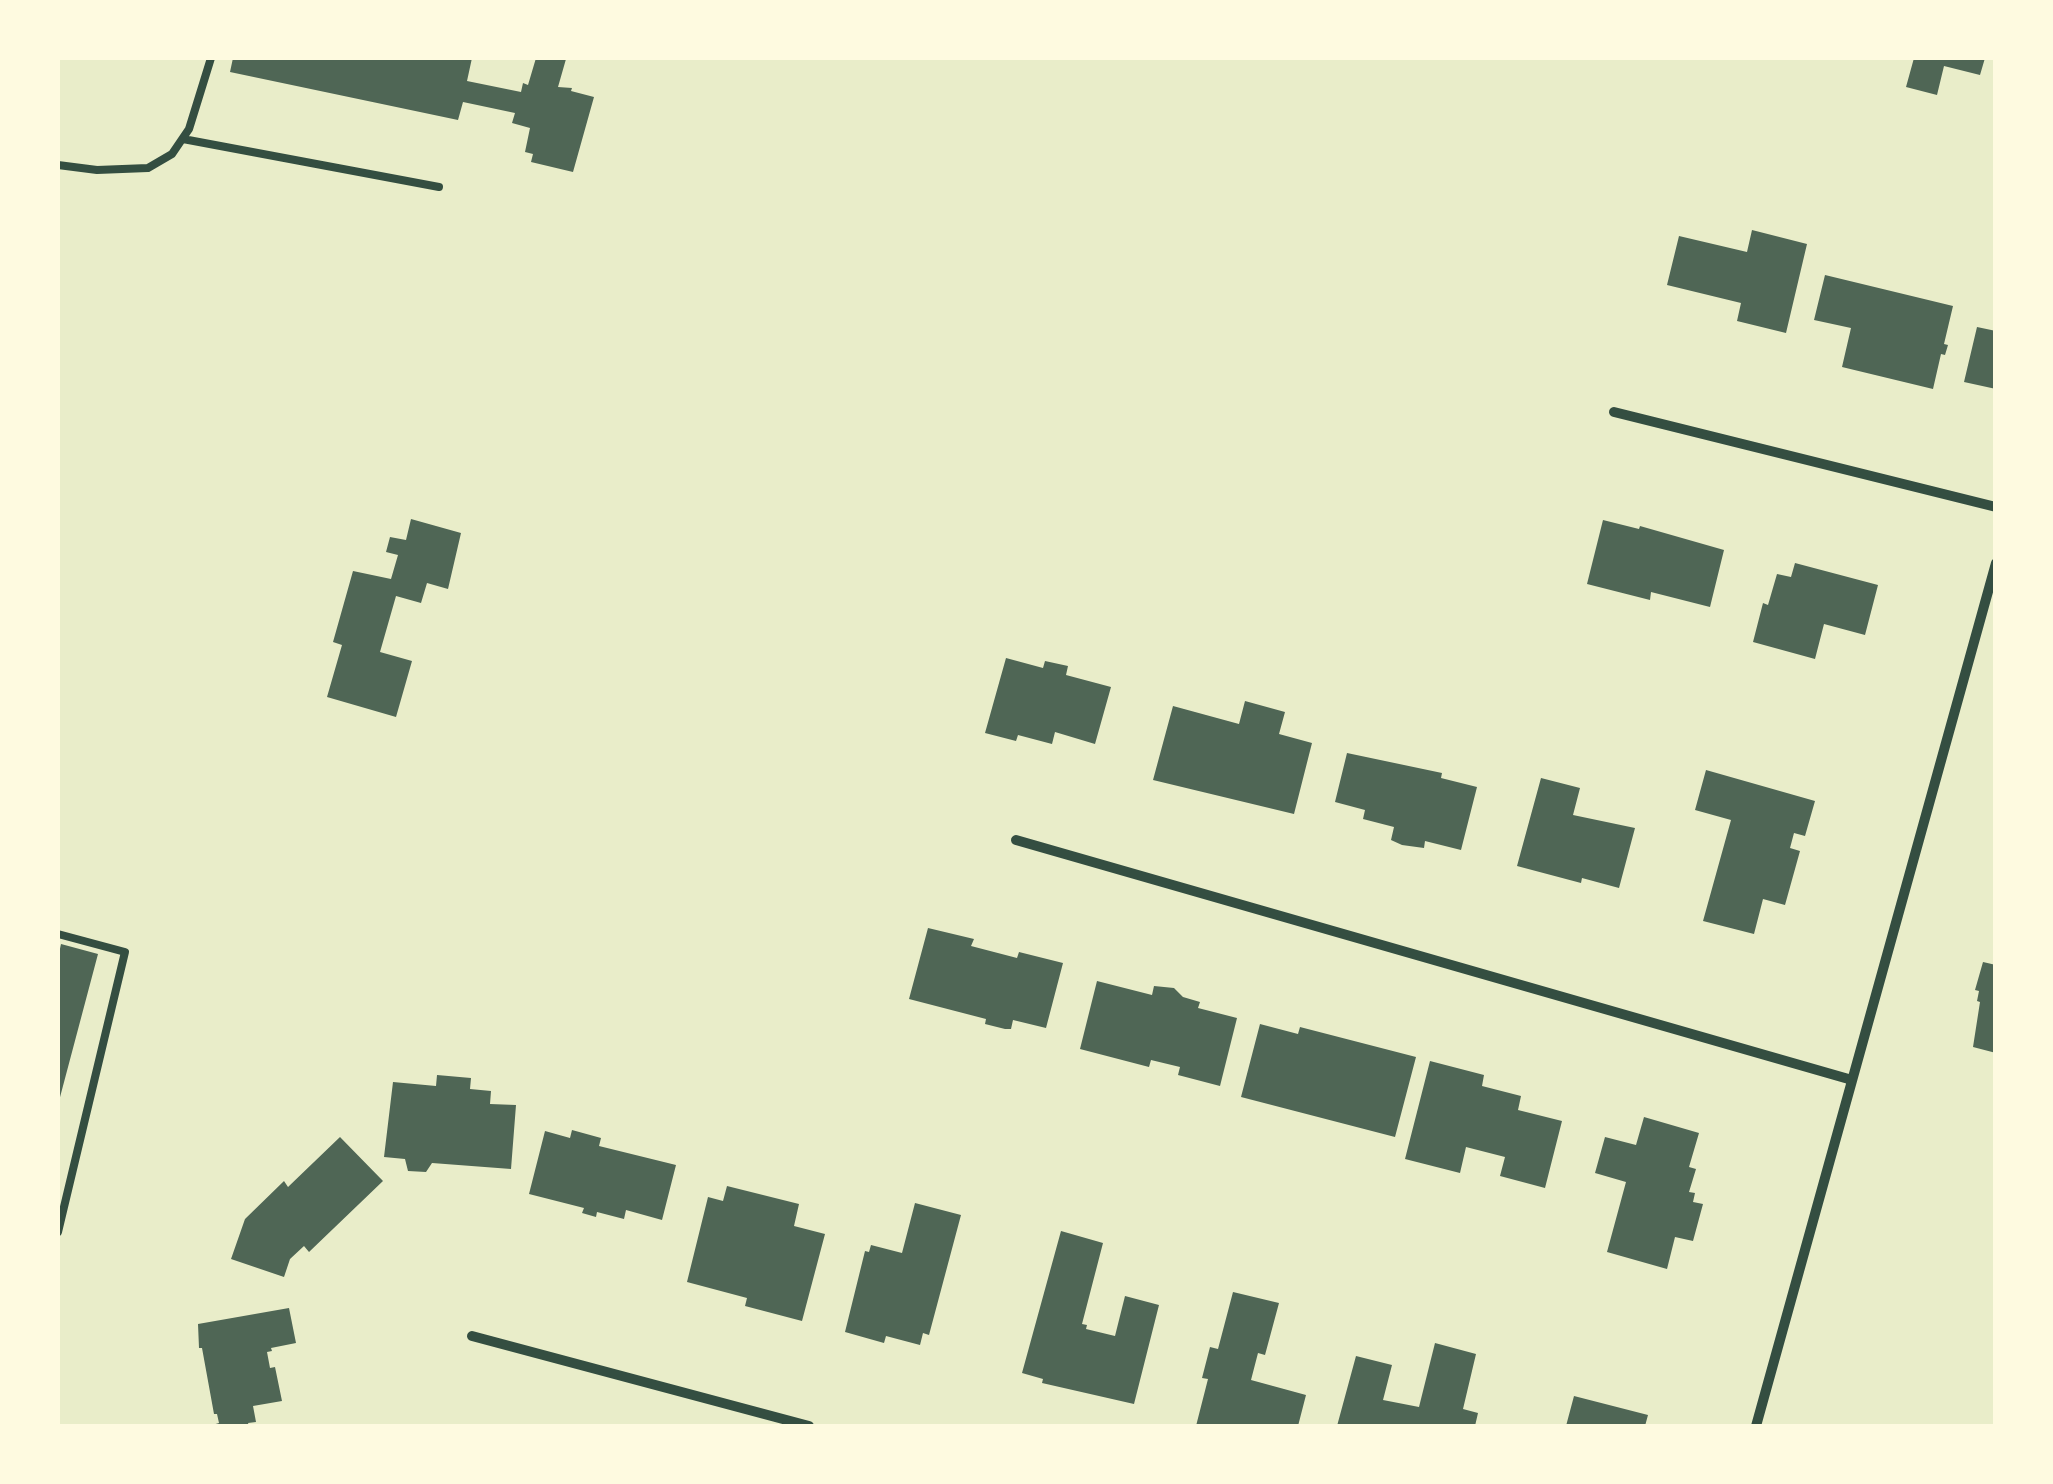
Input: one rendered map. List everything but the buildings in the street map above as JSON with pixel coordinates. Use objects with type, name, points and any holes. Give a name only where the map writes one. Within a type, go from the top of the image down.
[{"type":"street","points":[[1614,412],[1996,508]]},
{"type":"street","points":[[1756,1426],[1996,563]]},
{"type":"street","points":[[1016,840],[1852,1080]]},
{"type":"street","points":[[472,1336],[809,1426]]},
{"type":"lane","points":[[58,166],[98,170],[148,168],[172,154],[189,129],[211,58]]},
{"type":"lane","points":[[183,139],[440,188]]},
{"type":"lane","points":[[58,934],[125,952],[58,1232]]}]
